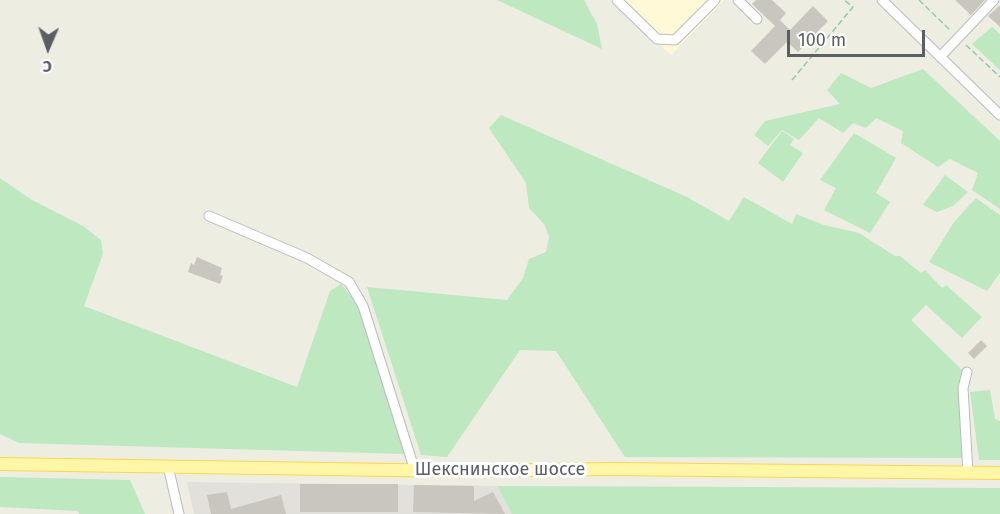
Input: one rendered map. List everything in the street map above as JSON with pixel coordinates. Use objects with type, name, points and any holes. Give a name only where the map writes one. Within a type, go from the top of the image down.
[{"type":"main road","name":"Шекснинское шоссе","points":[[0,464],[415,471],[611,469],[1000,473]]},
{"type":"street","points":[[617,0],[657,39],[675,40],[714,0]]},
{"type":"street","points":[[738,0],[757,19]]},
{"type":"street","points":[[882,0],[1000,115]]},
{"type":"street","points":[[940,57],[994,0]]},
{"type":"street","points":[[209,216],[307,258],[349,282],[363,306],[415,471]]},
{"type":"street","points":[[967,372],[963,388],[968,473]]},
{"type":"street","points":[[168,466],[179,514]]},
{"type":"path","points":[[792,80],[853,8],[844,0]]},
{"type":"shaded area","points":[[612,0],[724,0],[671,55]]},
{"type":"shaded area","points":[[187,482],[497,486],[512,514],[194,514]]},
{"type":"green space","points":[[497,0],[584,0],[597,24],[602,49]]},
{"type":"green space","points":[[992,27],[1000,34],[1000,70],[972,44]]},
{"type":"green space","points":[[923,69],[1000,141],[1000,209],[972,190],[978,173],[950,159],[938,167],[901,143],[903,131],[876,118],[866,128],[853,123],[843,133],[819,118],[799,140],[782,130],[768,146],[754,135],[765,121],[840,104],[827,90],[841,73],[871,88]]},
{"type":"green space","points":[[501,115],[687,197],[729,221],[744,197],[792,224],[796,214],[824,225],[859,233],[895,256],[900,256],[921,273],[925,270],[942,288],[946,285],[982,317],[962,338],[926,305],[911,320],[962,370],[965,458],[625,457],[556,351],[520,350],[447,457],[421,455],[367,287],[507,300],[523,278],[529,259],[546,252],[549,237],[544,224],[529,208],[526,183],[489,128]]},
{"type":"green space","points":[[782,131],[794,139],[790,145],[803,153],[783,182],[758,163]]},
{"type":"green space","points":[[854,133],[896,158],[876,193],[890,202],[870,233],[824,210],[836,188],[820,180]]},
{"type":"green space","points":[[945,175],[968,192],[953,206],[937,212],[923,205]]},
{"type":"green space","points":[[0,178],[32,200],[83,226],[101,240],[103,254],[84,306],[297,387],[330,291],[341,284],[359,307],[405,454],[19,443],[0,434]]},
{"type":"green space","points":[[976,198],[1000,215],[1000,273],[987,291],[929,262],[954,222]]},
{"type":"green space","points":[[990,390],[995,419],[1000,421],[1000,460],[979,460],[970,392]]},
{"type":"green space","points":[[0,477],[130,480],[145,514],[79,514],[78,511],[0,507]]},
{"type":"green space","points":[[497,486],[1000,488],[1000,514],[512,514]]},
{"type":"building","points":[[756,0],[772,0],[786,13],[780,20],[790,30],[813,6],[828,21],[798,52],[787,42],[765,64],[751,51],[775,26],[752,4]]},
{"type":"building","points":[[955,0],[985,0],[971,15]]},
{"type":"building","points":[[1000,5],[1000,27],[988,16]]},
{"type":"building","points":[[197,257],[222,268],[220,275],[223,276],[220,284],[188,272],[191,263],[194,265]]},
{"type":"building","points":[[981,340],[987,346],[974,359],[968,353]]},
{"type":"building","points":[[300,484],[398,484],[398,512],[300,512]]},
{"type":"building","points":[[414,485],[474,486],[474,501],[493,492],[505,514],[413,512]]},
{"type":"building","points":[[227,492],[231,509],[281,495],[286,514],[211,514],[207,495]]}]
